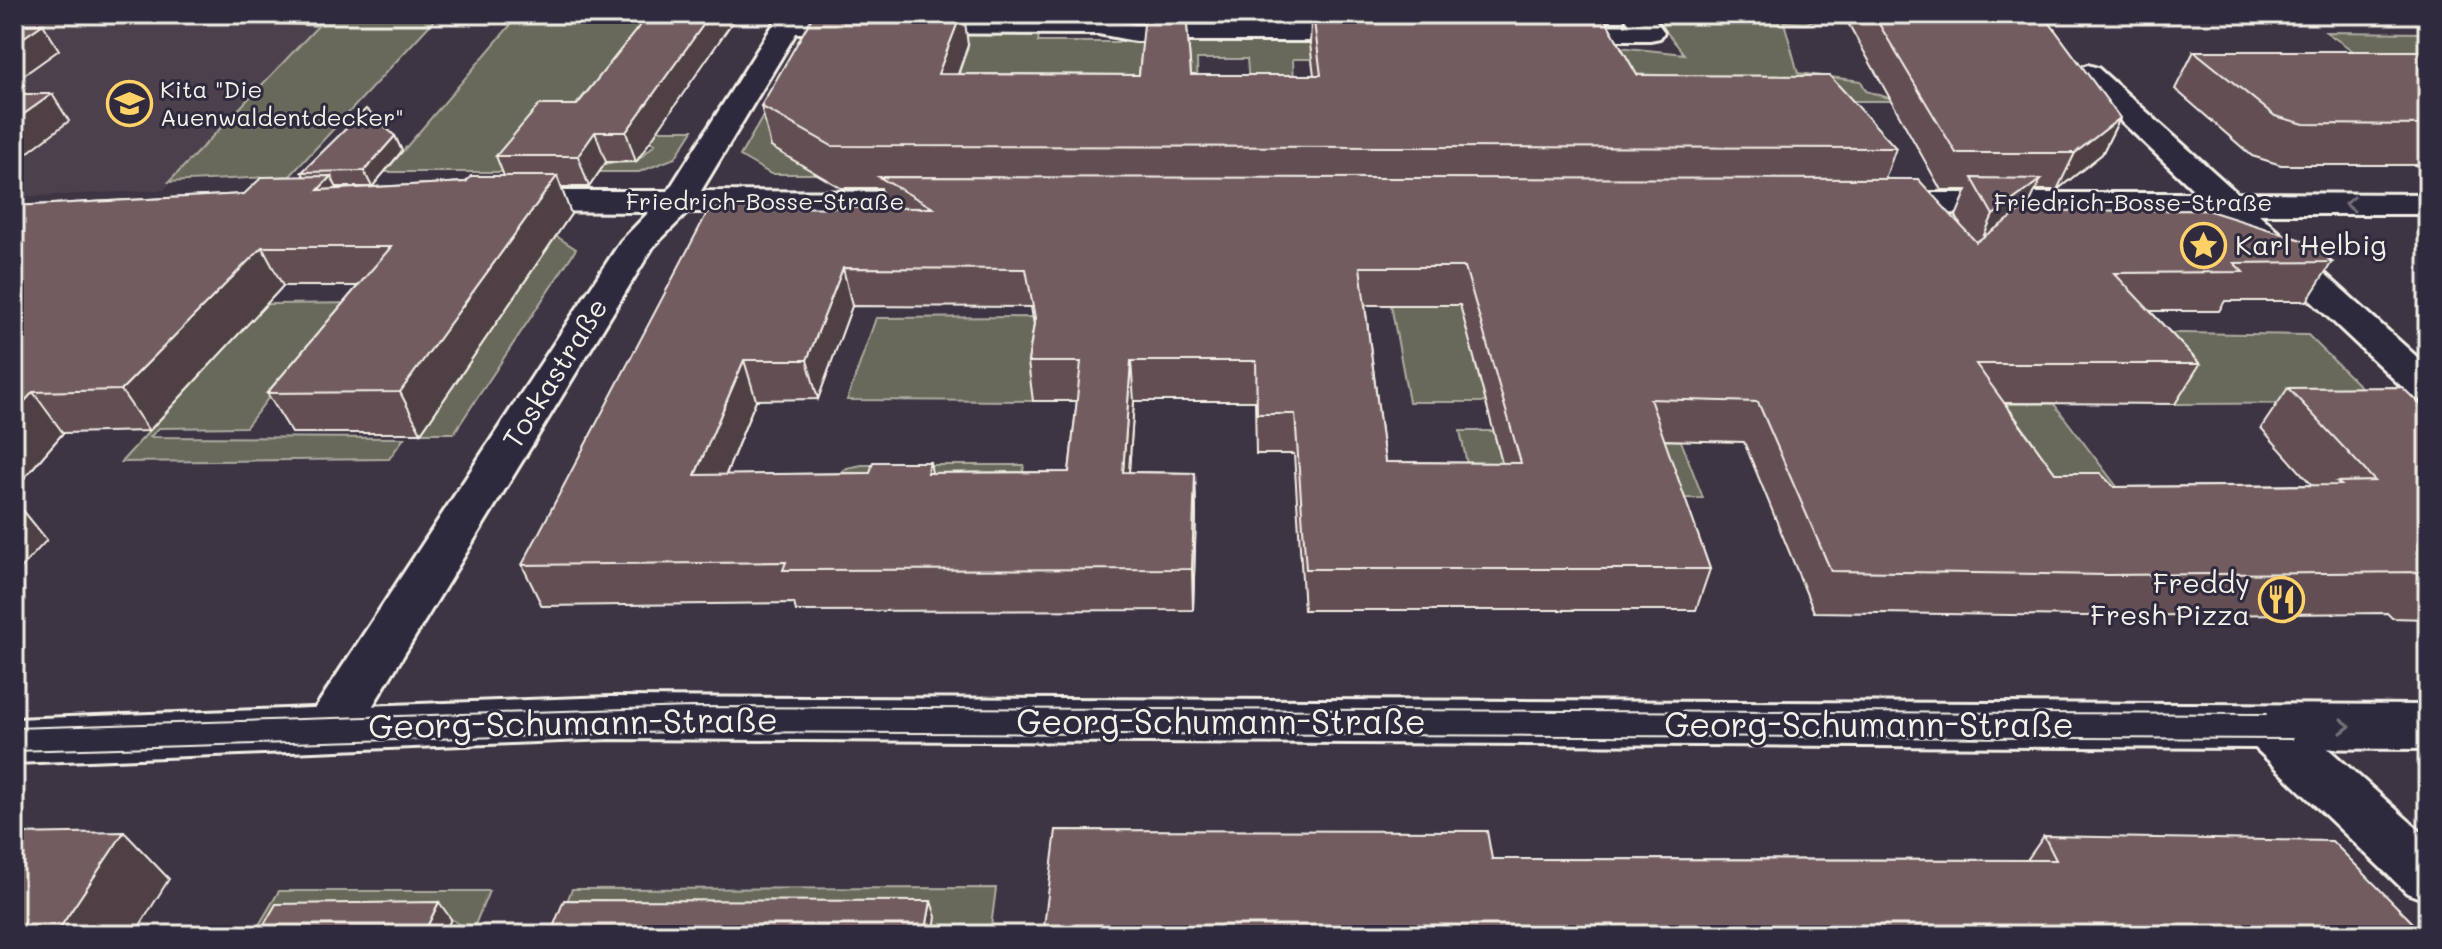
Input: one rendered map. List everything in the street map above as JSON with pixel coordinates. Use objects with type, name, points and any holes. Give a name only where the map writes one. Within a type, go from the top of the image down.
[{"type":"street","points":[[1525,32],[1650,32],[1637,14]]},
{"type":"street","name":"Toskastraße","points":[[331,728],[639,241],[678,202],[791,20],[1098,26],[1135,33],[1400,32]]},
{"type":"street","points":[[2088,74],[2428,389]]},
{"type":"street","name":"Friedrich-Bosse-Straße","points":[[468,201],[972,202]]},
{"type":"street","name":"Friedrich-Bosse-Straße","points":[[1856,203],[2428,204]]},
{"type":"street","name":"Georg-Schumann-Straße","points":[[14,741],[610,718],[2428,727]]},
{"type":"street","points":[[2267,726],[2428,875]]},
{"type":"shaded area","name":"Kita \"Die Auenwaldentdecker\"","points":[[14,14],[137,14],[319,26],[164,190],[14,197]]},
{"type":"green space","points":[[137,14],[653,14],[550,135],[559,166],[636,162],[655,144],[650,141],[658,130],[693,130],[675,158],[639,172],[385,172],[519,15],[439,15],[290,176],[169,182],[318,26]]},
{"type":"green space","points":[[1652,14],[1830,14],[1805,24],[1784,22],[1798,73],[1861,81],[1866,91],[1899,101],[1714,101],[1698,76],[1587,73],[1571,42],[1684,54]]},
{"type":"green space","points":[[2326,32],[2428,33],[2428,102],[2418,96]]},
{"type":"green space","points":[[1039,33],[1038,42],[1394,42],[1325,59],[1293,59],[1294,85],[1250,94],[1247,59],[1197,59],[1198,99],[954,90],[968,46],[931,34]]},
{"type":"green space","points":[[784,80],[817,174],[771,174],[740,156]]},
{"type":"green space","points":[[556,236],[576,249],[454,433],[421,433]]},
{"type":"green space","points":[[363,303],[283,379],[246,427],[159,428],[150,437],[404,438],[389,459],[121,462],[209,366],[14,320],[271,304]]},
{"type":"green space","points":[[1487,304],[1502,349],[1475,363],[1486,402],[1409,402],[1391,305]]},
{"type":"green space","points":[[1045,317],[1033,401],[847,400],[876,318]]},
{"type":"green space","points":[[2113,332],[2308,335],[2377,403],[2175,404]]},
{"type":"green space","points":[[1957,403],[2054,404],[2137,513],[2076,514]]},
{"type":"green space","points":[[1460,431],[1494,431],[1497,447],[1517,448],[1474,496]]},
{"type":"green space","points":[[1633,439],[1681,441],[1703,498],[1627,499]]},
{"type":"green space","points":[[862,465],[1024,465],[1018,505],[838,475],[847,468]]},
{"type":"green space","points":[[996,888],[990,935],[933,935],[935,917],[554,934],[572,889]]},
{"type":"green space","points":[[279,891],[489,891],[472,932],[451,919],[253,935]]},
{"type":"building","points":[[649,14],[711,14],[626,132],[595,132],[578,156],[496,156],[539,105],[577,105]]},
{"type":"building","points":[[814,14],[961,14],[938,74],[1139,75],[1145,14],[1186,14],[1191,75],[1321,75],[1313,14],[1602,14],[1637,75],[1830,76],[1896,148],[832,146],[761,106]]},
{"type":"building","points":[[1873,14],[2043,14],[2120,118],[2075,153],[1956,153]]},
{"type":"building","points":[[43,24],[14,44],[14,25]]},
{"type":"building","points":[[2194,51],[2428,51],[2428,125],[2304,124],[2275,116]]},
{"type":"building","points":[[14,94],[52,94],[14,121]]},
{"type":"building","points":[[366,109],[395,136],[364,171],[302,172]]},
{"type":"building","points":[[331,176],[318,190],[466,182],[471,176],[557,176],[400,392],[267,393],[391,247],[262,247],[121,390],[33,392],[14,413],[14,206],[244,194],[262,177]]},
{"type":"building","points":[[879,177],[1918,179],[1976,242],[2021,211],[2207,210],[2308,242],[2332,262],[2234,263],[2243,272],[2114,273],[2200,364],[1976,364],[2055,473],[2100,473],[2114,487],[2341,485],[2337,482],[2375,481],[2288,388],[2402,387],[2428,412],[2428,577],[2423,572],[2108,575],[1831,571],[1758,402],[1650,399],[1710,569],[1306,569],[1295,414],[1257,414],[1256,361],[1131,361],[1123,472],[1195,473],[1192,569],[783,570],[786,562],[522,565],[707,213],[721,207],[933,208]],"holes":[[[1360,267],[1465,267],[1521,463],[1385,462]],[[843,268],[1026,269],[1035,318],[1028,362],[1081,362],[1069,472],[927,473],[930,462],[873,462],[870,473],[695,475],[744,360],[807,360]]]},
{"type":"building","points":[[1972,178],[2041,179],[1993,215]]},
{"type":"building","points":[[1056,830],[1487,831],[1492,859],[2056,860],[2044,836],[2332,841],[2425,935],[1043,935]]},
{"type":"building","points":[[124,832],[55,935],[14,935],[14,834]]},
{"type":"building","points":[[564,900],[931,901],[925,935],[550,935]]},
{"type":"building","points":[[439,902],[423,935],[258,935],[276,904]]},
{"type":"tram line","points":[[14,728],[691,707],[2266,714]]},
{"type":"tram line","points":[[14,751],[674,732],[2292,739]]},
{"type":"place","name":"Kita \"Die Auenwaldentdecker\"","points":[[129,104]]},
{"type":"place","name":"Karl Helbig","points":[[2204,245]]},
{"type":"place","name":"Freddy Fresh Pizza","points":[[2281,599]]}]
